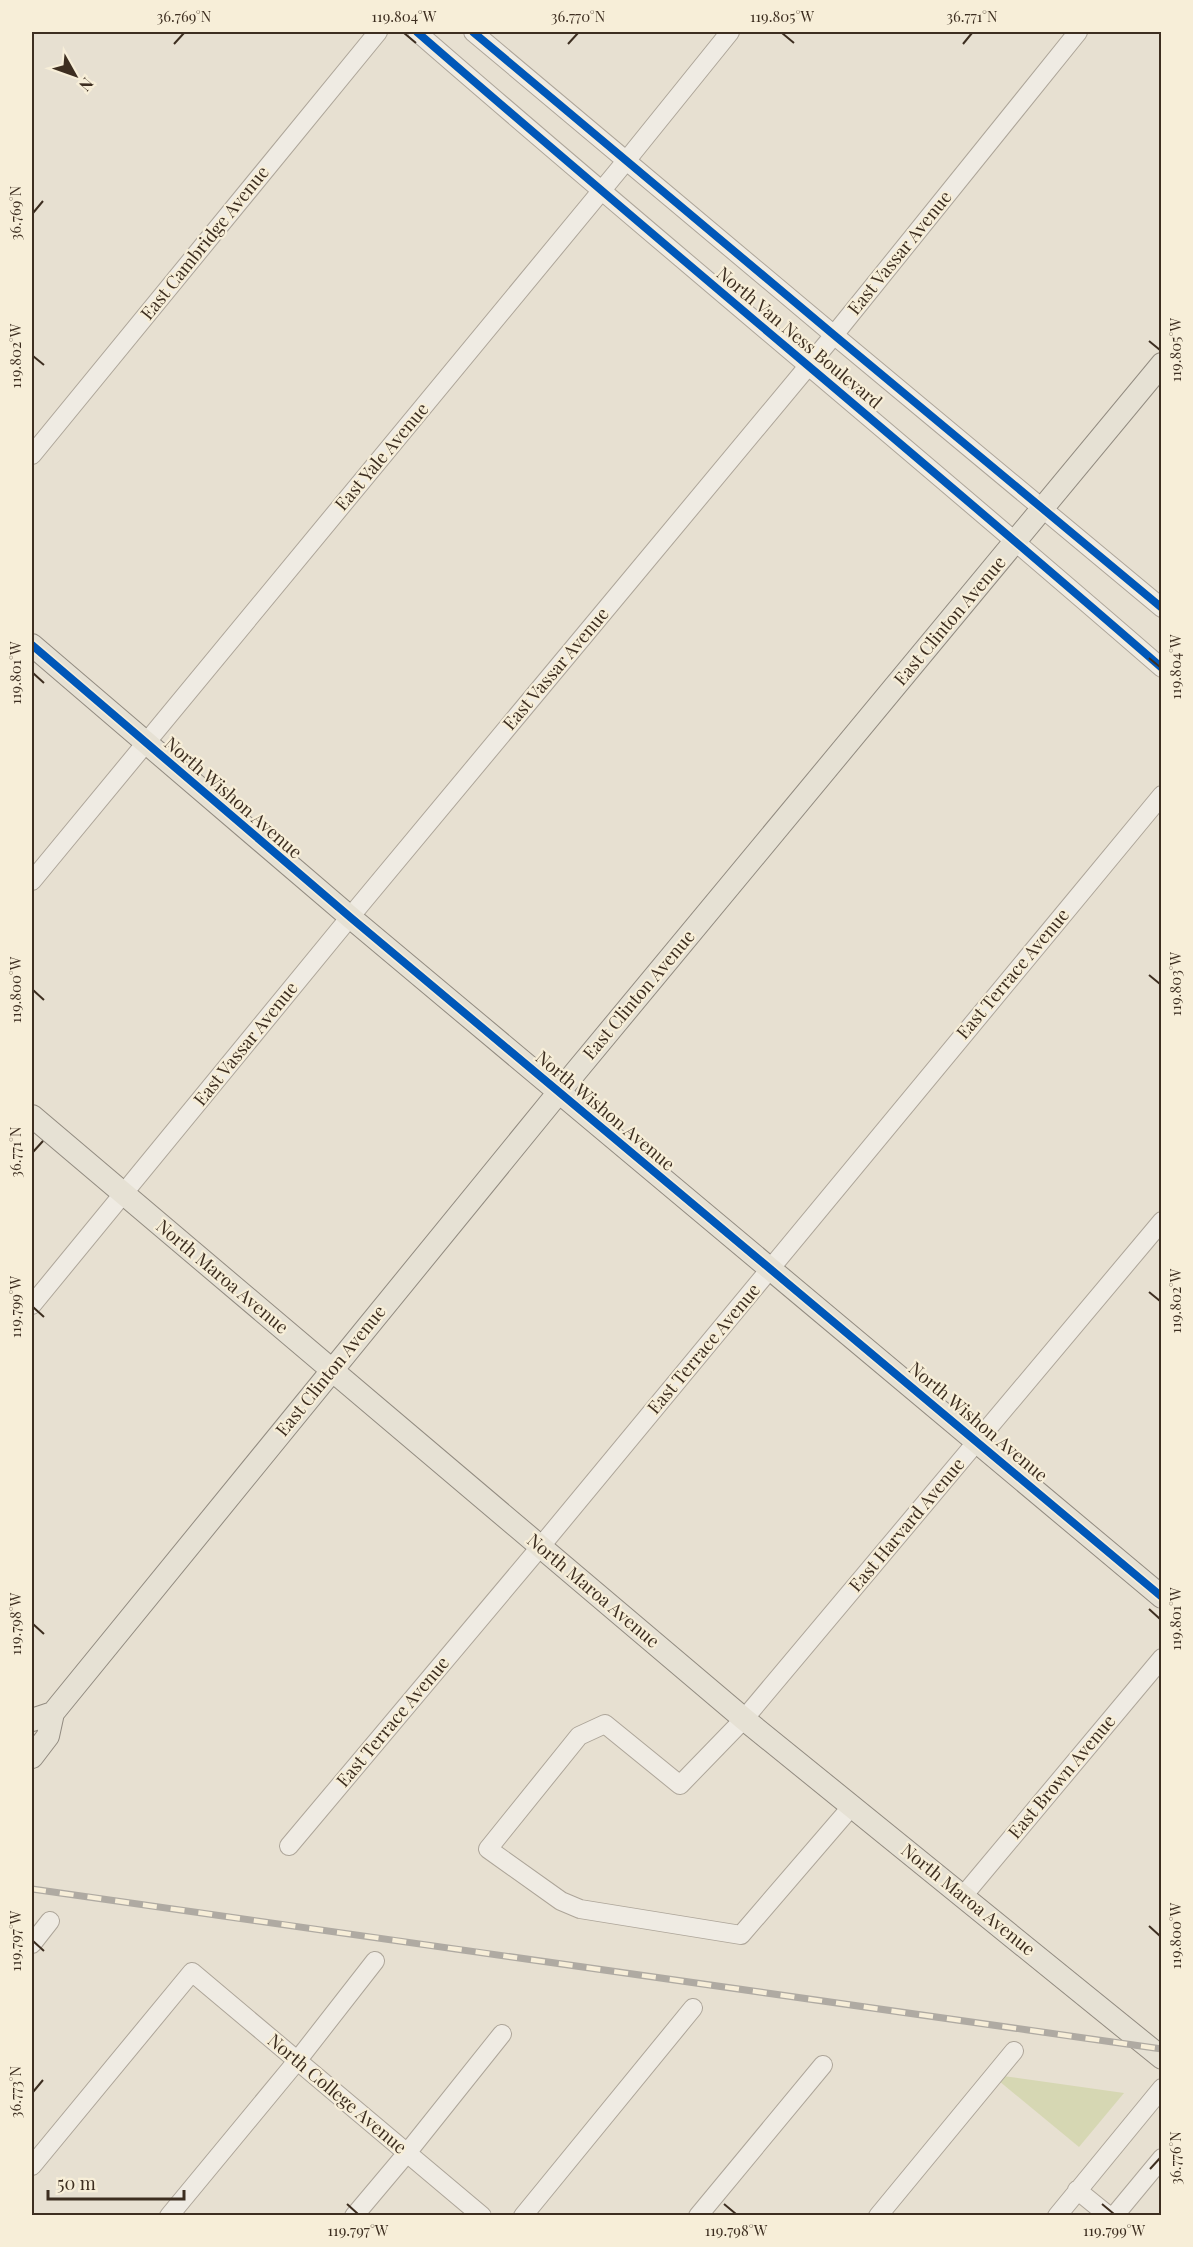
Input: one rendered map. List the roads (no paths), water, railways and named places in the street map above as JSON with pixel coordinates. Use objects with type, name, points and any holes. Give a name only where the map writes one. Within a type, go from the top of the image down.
[{"type":"main road","name":"East Clinton Avenue","points":[[32,1757],[48,1736],[42,1716],[332,1371],[559,1092],[1161,364]]},
{"type":"main road","name":"North Wishon Avenue","points":[[32,645],[350,917],[978,1441],[1161,1597]]},
{"type":"main road","name":"North Maroa Avenue","points":[[32,1116],[744,1719],[1161,2058]]},
{"type":"street","name":"East Cambridge Avenue","points":[[32,454],[378,32]]},
{"type":"street","name":"North Van Ness Boulevard","points":[[417,32],[601,192],[1016,542],[1161,668]]},
{"type":"street","name":"North Van Ness Boulevard","points":[[473,32],[1161,608]]},
{"type":"street","name":"East Yale Avenue","points":[[32,880],[601,192],[730,32]]},
{"type":"street","name":"East Vassar Avenue","points":[[32,1305],[350,917],[834,335],[1078,32]]},
{"type":"street","name":"East Terrace Avenue","points":[[289,1846],[541,1546],[1161,795]]},
{"type":"street","name":"East Harvard Avenue","points":[[852,1806],[741,1935],[580,1909],[561,1901],[488,1849],[579,1736],[605,1724],[680,1785],[744,1719],[1161,1221]]},
{"type":"street","name":"East Brown Avenue","points":[[963,1896],[1161,1658]]},
{"type":"street","points":[[32,1944],[50,1921]]},
{"type":"street","points":[[169,2216],[297,2061],[375,1961]]},
{"type":"street","name":"North College Avenue","points":[[32,2166],[192,1972],[482,2216]]},
{"type":"street","points":[[523,2216],[693,2008]]},
{"type":"street","points":[[354,2216],[502,2034]]},
{"type":"street","points":[[878,2216],[1014,2051]]},
{"type":"street","points":[[698,2216],[823,2065]]},
{"type":"street","points":[[1057,2216],[1161,2088]]},
{"type":"street","points":[[1114,2216],[1161,2158]]},
{"type":"street","points":[[1077,2190],[1109,2216]]},
{"type":"railway","points":[[32,1889],[1162,2049]]}]
